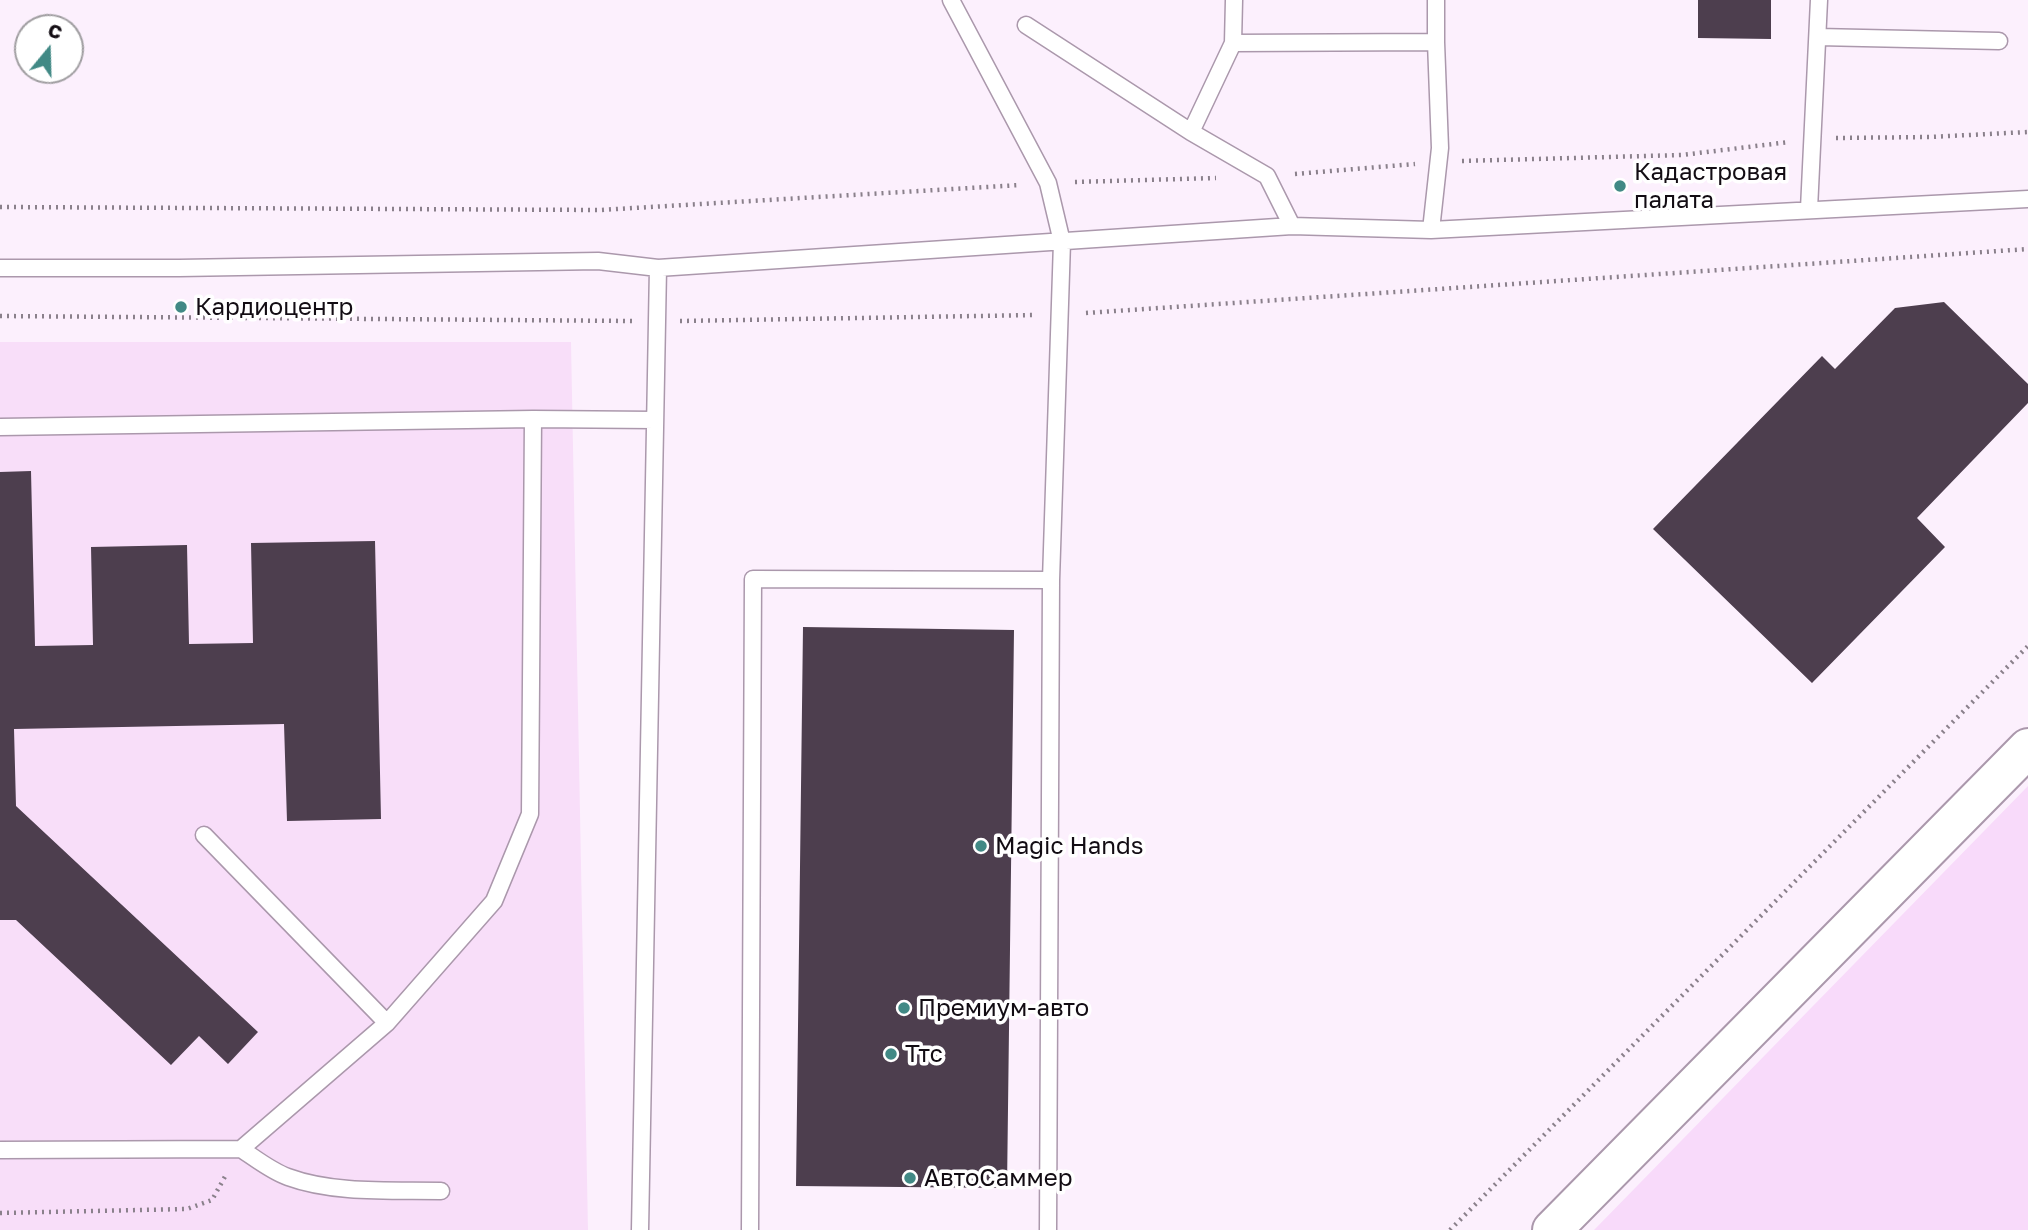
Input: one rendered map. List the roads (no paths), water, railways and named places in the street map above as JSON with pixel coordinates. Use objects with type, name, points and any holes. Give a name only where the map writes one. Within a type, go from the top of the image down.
[{"type":"main road","points":[[1552,1230],[2028,748]]},
{"type":"lane","points":[[951,0],[1048,183],[1062,242],[1051,580],[1048,1230]]},
{"type":"lane","points":[[1191,132],[1233,43],[1234,0]]},
{"type":"lane","points":[[1431,230],[1439,162],[1436,0]]},
{"type":"lane","points":[[1809,209],[1819,0]]},
{"type":"lane","points":[[1026,25],[1191,132],[1267,176],[1292,226]]},
{"type":"lane","points":[[1818,37],[1999,41]]},
{"type":"lane","points":[[1233,43],[1436,42]]},
{"type":"lane","points":[[0,268],[598,261],[658,268],[1292,226],[1431,230],[2028,199]]},
{"type":"lane","points":[[640,1230],[658,268]]},
{"type":"lane","points":[[0,427],[533,419],[655,420]]},
{"type":"lane","points":[[241,1149],[387,1023],[494,901],[530,814],[533,419]]},
{"type":"lane","points":[[750,1230],[753,579],[1051,580]]},
{"type":"lane","points":[[204,835],[387,1023]]},
{"type":"lane","points":[[0,1150],[241,1149],[285,1176],[307,1183],[337,1188],[441,1191]]},
{"type":"place","name":"Кадастровая палата","points":[[1620,186]]},
{"type":"place","name":"Кардиоцентр","points":[[181,307]]},
{"type":"place","name":"Magic Hands","points":[[981,846]]},
{"type":"place","name":"Премиум-авто","points":[[904,1008]]},
{"type":"place","name":"Ттс","points":[[891,1054]]},
{"type":"place","name":"АвтоСаммер","points":[[910,1178]]}]
